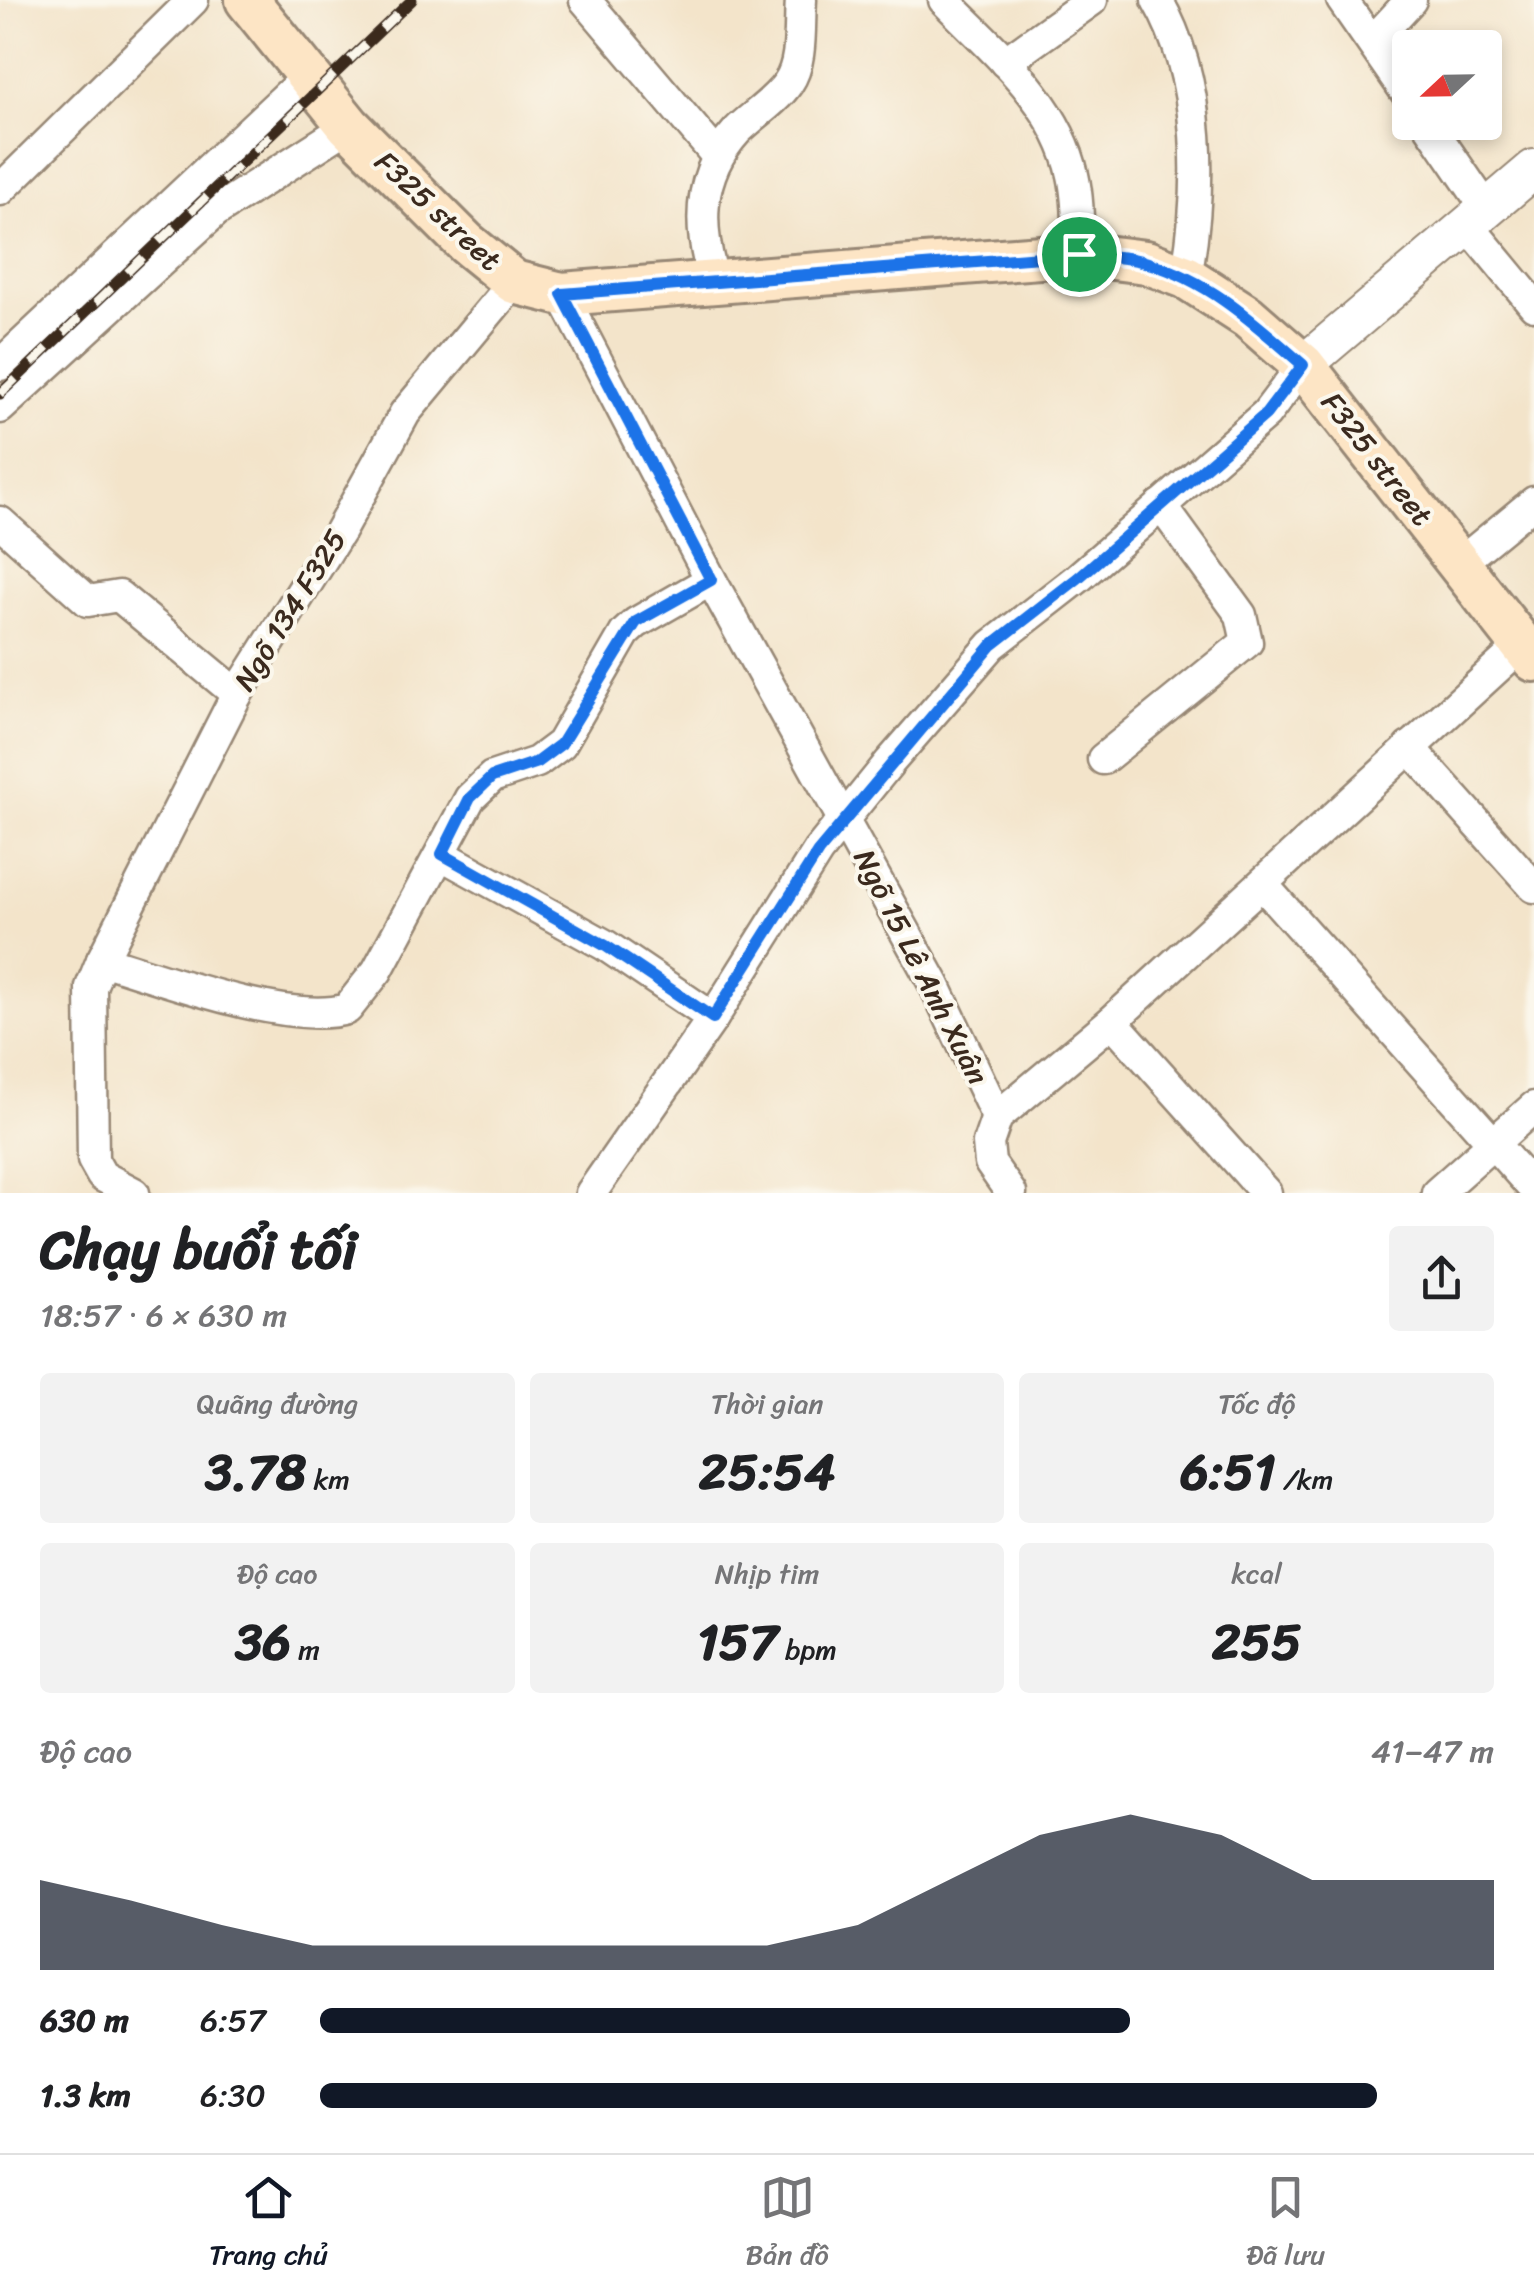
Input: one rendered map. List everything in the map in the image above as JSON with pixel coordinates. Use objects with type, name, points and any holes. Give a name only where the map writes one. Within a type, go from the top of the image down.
[{"type":"main road","name":"F325 street","points":[[247,0],[349,126],[466,243],[514,282],[562,294],[1079,254],[1146,262],[1186,277],[1248,316],[1303,365],[1528,653]]},
{"type":"street","points":[[0,190],[193,0]]},
{"type":"street","points":[[585,0],[718,156]]},
{"type":"street","points":[[715,283],[701,241],[700,221],[718,156],[788,83],[796,65],[802,0]]},
{"type":"street","points":[[944,0],[1005,62],[1044,110],[1072,170],[1079,254]]},
{"type":"street","points":[[1005,62],[1092,0]]},
{"type":"street","points":[[1158,0],[1181,63],[1194,146],[1197,213],[1186,277]]},
{"type":"street","points":[[1342,0],[1392,71]]},
{"type":"street","points":[[1372,42],[1411,0]]},
{"type":"street","points":[[0,365],[309,75]]},
{"type":"street","points":[[0,408],[216,211],[349,126]]},
{"type":"street","points":[[1436,140],[1476,216],[1534,305]]},
{"type":"street","points":[[591,1193],[713,1018],[843,818],[992,645],[1266,414],[1303,365],[1534,170]]},
{"type":"street","name":"Ngõ 134 F325","points":[[134,1193],[102,1176],[93,1160],[91,988],[102,960],[238,694],[340,532],[405,414],[514,282]]},
{"type":"street","name":"Ngõ 15 Lê Anh Xuân","points":[[562,294],[711,580],[940,996],[996,1117]]},
{"type":"street","points":[[1460,563],[1534,502]]},
{"type":"street","points":[[1103,759],[1247,642],[1240,615],[1161,505]]},
{"type":"street","points":[[0,522],[88,601],[120,596],[238,694]]},
{"type":"street","points":[[102,960],[207,992],[312,1012],[347,1008],[377,971],[470,798],[492,777],[537,762],[561,744],[636,622],[711,580]]},
{"type":"street","points":[[1011,1193],[990,1163],[988,1143],[996,1117],[1112,1021],[1409,747],[1528,653]]},
{"type":"street","points":[[1409,747],[1534,887]]},
{"type":"street","points":[[442,854],[606,946],[713,1018]]},
{"type":"street","points":[[1262,884],[1534,1189]]},
{"type":"street","points":[[1112,1021],[1266,1193]]},
{"type":"street","points":[[1436,1193],[1534,1106]]},
{"type":"railway","points":[[0,394],[412,0]]},
{"type":"route","points":[[1079,254],[1146,262],[1186,277],[1248,316],[1303,365],[1266,414],[1078,578],[992,645],[843,818],[713,1018],[606,946],[442,854],[470,798],[492,777],[537,762],[561,744],[625,633],[636,622],[711,580],[562,294],[1079,254]]}]
